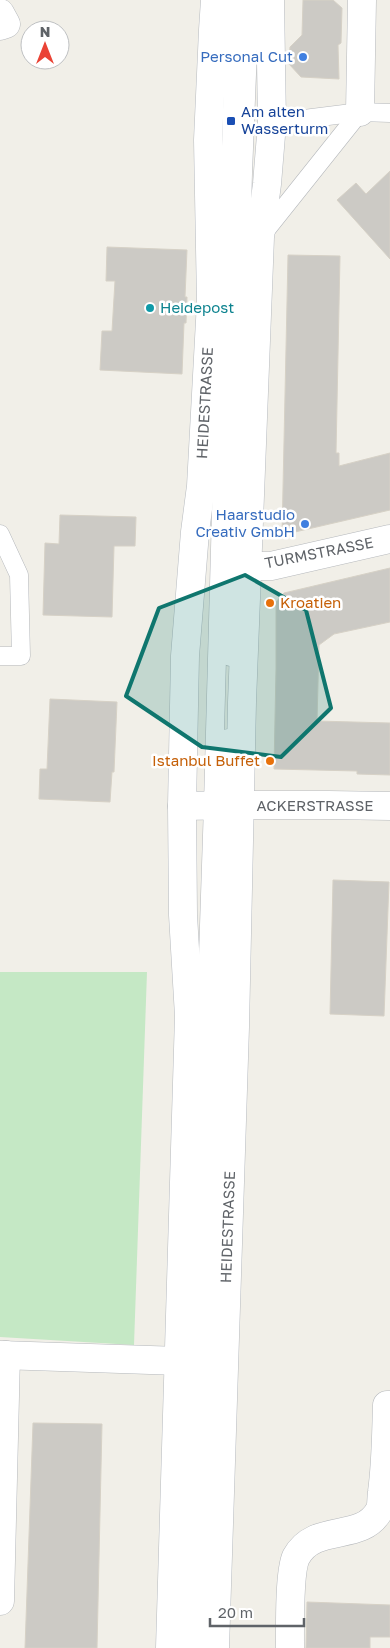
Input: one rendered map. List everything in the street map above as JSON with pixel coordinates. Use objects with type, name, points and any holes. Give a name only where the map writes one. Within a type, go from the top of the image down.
[{"type":"main road","name":"HEIDESTRASSE","points":[[170,1648],[189,1016],[183,915],[182,806],[185,656],[201,486],[211,302],[208,140],[215,0]]},
{"type":"main road","name":"HEIDESTRASSE","points":[[215,1648],[235,1027],[226,805],[242,702],[260,237],[272,124],[270,0]]},
{"type":"main road","points":[[360,112],[362,0]]},
{"type":"main road","name":"TURMSTRASSE","points":[[248,566],[271,566],[390,539]]},
{"type":"main road","points":[[182,806],[226,805]]},
{"type":"main road","name":"ACKERSTRASSE","points":[[226,805],[390,806]]},
{"type":"main road","points":[[0,1601],[3,1355],[180,1361]]},
{"type":"main road","points":[[290,1648],[292,1572],[296,1558],[305,1544],[328,1534],[361,1528],[373,1520],[380,1510],[384,1479],[387,1405],[390,1405]]},
{"type":"lane","points":[[185,1648],[226,805],[235,0]]},
{"type":"lane","points":[[200,1648],[243,173],[250,0]]},
{"type":"lane","points":[[260,237],[360,112]]},
{"type":"lane","points":[[272,124],[360,112],[390,113]]},
{"type":"lane","points":[[0,534],[19,574],[21,656],[0,656]]},
{"type":"highlighted area","points":[[245,575],[306,610],[331,708],[281,757],[202,747],[126,696],[159,608]]},
{"type":"green space","points":[[0,972],[147,972],[134,1345],[0,1337]]},
{"type":"building","points":[[303,0],[333,0],[342,8],[341,43],[338,45],[339,79],[301,77],[289,64],[290,47],[302,35]]},
{"type":"building","points":[[390,171],[390,259],[337,200],[356,183],[366,194]]},
{"type":"building","name":"Heidepost","points":[[107,247],[187,250],[186,323],[184,323],[182,374],[100,370],[102,331],[112,331],[115,281],[106,281]]},
{"type":"building","points":[[288,255],[340,256],[336,453],[339,453],[339,466],[390,453],[390,510],[282,535]]},
{"type":"building","points":[[60,515],[136,517],[135,546],[114,546],[112,617],[43,615],[45,543],[59,544]]},
{"type":"building","points":[[390,568],[390,622],[334,634],[319,645],[317,721],[390,723],[390,775],[357,774],[357,771],[274,769],[276,602],[284,593]]},
{"type":"building","points":[[50,699],[117,702],[114,772],[112,772],[110,802],[39,799],[40,769],[47,769]]},
{"type":"building","points":[[333,880],[389,882],[384,1016],[330,1014]]},
{"type":"building","points":[[33,1423],[102,1424],[97,1648],[25,1648]]},
{"type":"building","points":[[307,1602],[390,1605],[390,1637],[370,1637],[370,1648],[306,1648]]},
{"type":"place","name":"Personal Cut","points":[[303,57]]},
{"type":"place","name":"Am alten Wasserturm","points":[[231,121]]},
{"type":"place","name":"Heidepost","points":[[150,308]]},
{"type":"place","name":"Haarstudio Creativ GmbH","points":[[305,524]]},
{"type":"place","name":"Kroatien","points":[[270,603]]},
{"type":"place","name":"Istanbul Buffet","points":[[270,761]]}]
